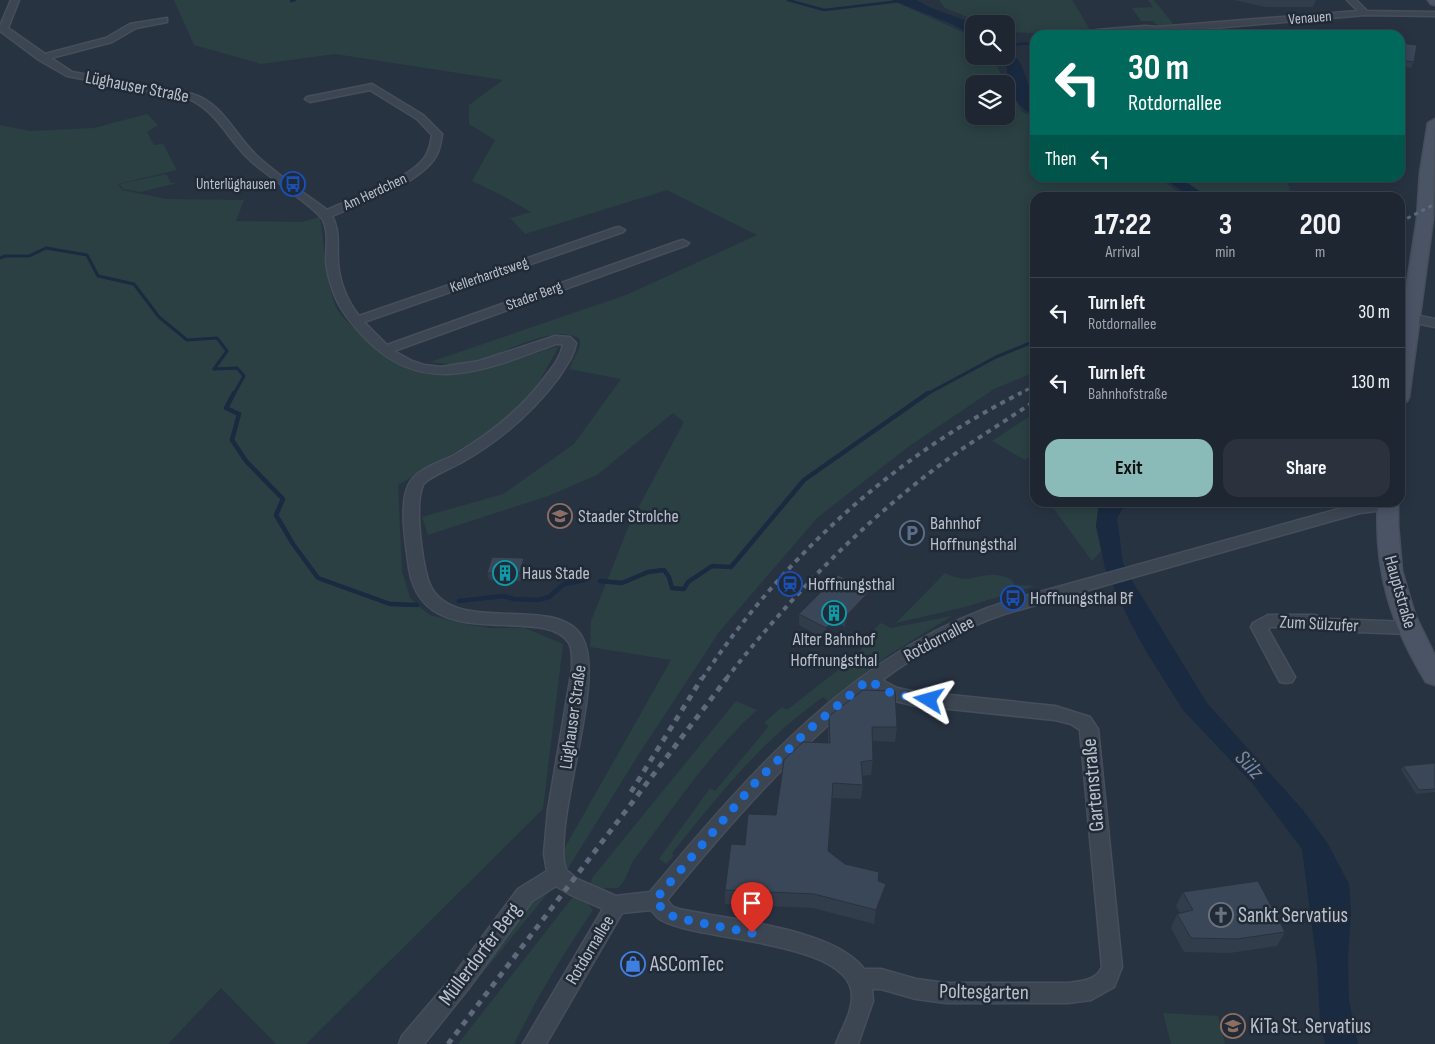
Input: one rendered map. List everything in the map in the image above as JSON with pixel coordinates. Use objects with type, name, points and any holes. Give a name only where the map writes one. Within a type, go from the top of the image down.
[{"type":"main road","points":[[1405,358],[1431,174],[1435,123]]},
{"type":"main road","name":"Hauptstraße","points":[[1387,507],[1387,544],[1394,584],[1409,628],[1435,676]]},
{"type":"street","name":"Lüghauser Straße","points":[[15,0],[3,29],[42,58],[70,74],[202,100],[216,112],[251,157],[326,215],[332,224],[332,263],[345,304],[385,350],[407,364],[416,367],[460,369],[474,367],[555,340],[566,340],[570,343],[558,369],[540,395],[502,432],[476,449],[418,479],[413,488],[411,504],[418,576],[425,593],[431,600],[441,608],[466,616],[527,621],[559,627],[573,635],[579,645],[581,656],[578,693],[554,847],[554,861],[558,874]]},
{"type":"street","points":[[1351,0],[1365,13]]},
{"type":"street","name":"Venauen","points":[[1133,30],[1157,30],[1365,13],[1435,14]]},
{"type":"street","points":[[42,58],[109,40],[133,26],[164,20]]},
{"type":"street","name":"Am Herdchen","points":[[310,99],[372,87],[420,117],[437,134],[437,143],[433,153],[416,172],[403,180],[326,215]]},
{"type":"street","name":"Kellerhardtsweg","points":[[358,320],[619,230]]},
{"type":"street","name":"Stader Berg","points":[[385,350],[683,243]]},
{"type":"street","points":[[1410,318],[1435,323]]},
{"type":"street","name":"Rotdornallee","points":[[534,1044],[616,905],[655,900],[754,784],[806,732],[868,680],[918,647],[972,619],[1107,578],[1367,507]]},
{"type":"street","name":"Zum Sülzufer","points":[[1286,677],[1259,627],[1268,621],[1314,621],[1330,625],[1409,628]]},
{"type":"street","name":"Gartenstraße","points":[[868,680],[893,694],[902,696],[1055,713],[1084,722],[1089,729],[1099,852],[1111,949],[1112,967],[1107,980]]},
{"type":"street","points":[[558,874],[584,892],[616,905]]},
{"type":"street","name":"Müllerdorfer Berg","points":[[410,1044],[461,982],[525,895],[558,874]]},
{"type":"street","points":[[655,900],[666,913],[677,918],[789,940],[825,951],[844,962],[859,979],[863,997],[846,1044]]},
{"type":"street","name":"Poltesgarten","points":[[859,979],[881,979],[916,989],[946,993],[977,994],[1068,993],[1091,990],[1107,980]]},
{"type":"green space","points":[[174,0],[891,0],[965,33],[965,65],[996,65],[1002,75],[965,75],[965,125],[1015,125],[1015,99],[1022,112],[1030,115],[1030,182],[1165,182],[1178,192],[1030,192],[1030,374],[994,389],[908,447],[817,518],[719,632],[637,757],[567,870],[564,864],[563,851],[671,660],[590,647],[591,621],[630,523],[684,422],[673,413],[597,475],[548,496],[428,535],[422,517],[503,494],[574,444],[621,379],[569,369],[580,346],[580,339],[569,335],[542,337],[484,359],[462,364],[430,362],[626,295],[757,235],[667,190],[525,234],[510,218],[531,212],[472,181],[495,140],[469,124],[469,105],[503,80],[335,54],[261,64],[194,45]]},
{"type":"green space","points":[[939,0],[1072,0],[1090,30],[1030,30],[1030,33],[1015,32],[1015,15],[965,16],[945,8]]},
{"type":"green space","points":[[1148,0],[1154,0],[1174,25],[1159,27],[1153,21],[1141,21],[1132,8],[1153,7]]},
{"type":"green space","points":[[147,114],[158,125],[147,132],[154,145],[163,144],[177,170],[118,184],[122,190],[167,199],[244,200],[236,221],[301,222],[320,217],[327,274],[336,307],[341,315],[364,338],[386,357],[410,369],[433,374],[457,374],[482,369],[559,346],[535,389],[505,423],[398,485],[402,571],[410,598],[417,605],[430,615],[459,623],[490,628],[525,628],[563,644],[543,809],[306,1044],[276,1044],[221,988],[168,1044],[0,1044],[0,125],[30,131],[94,128]]},
{"type":"green space","points":[[166,174],[171,183],[177,183],[141,192],[123,189],[119,184]]},
{"type":"green space","points":[[1186,182],[1287,182],[1290,192],[1201,192]]},
{"type":"green space","points":[[1030,416],[1030,456],[1025,460],[992,441]]},
{"type":"green space","points":[[1052,507],[1098,507],[1096,526],[1102,550],[1092,561]]},
{"type":"green space","points":[[945,573],[964,579],[997,575],[1011,579],[1015,585],[1035,586],[965,607],[896,623]]},
{"type":"green space","points":[[952,616],[887,656],[828,701],[823,697],[795,718],[731,781],[672,853],[674,856],[666,864],[659,859],[710,788],[715,791],[769,726],[764,723],[782,707],[787,710],[847,663],[878,633],[874,629],[881,623],[891,628]]},
{"type":"green space","points":[[736,701],[757,710],[739,727],[692,782],[633,861],[624,881],[618,888],[597,888],[590,885],[592,878]]},
{"type":"green space","points":[[547,881],[552,888],[425,1044],[414,1044]]},
{"type":"green space","points":[[581,895],[593,910],[551,976],[514,1044],[458,1044],[572,898]]},
{"type":"green space","points":[[1163,1013],[1218,1016],[1225,1044],[1171,1044]]},
{"type":"water","points":[[892,0],[916,0],[965,21],[965,31]]},
{"type":"water","points":[[1015,56],[1021,64],[1030,88],[1030,112],[1020,105],[1015,98],[1015,75],[1007,74],[1006,65],[1015,65]]},
{"type":"water","points":[[1169,182],[1186,182],[1201,192],[1184,192]]},
{"type":"water","name":"Sülz","points":[[1098,507],[1124,507],[1117,518],[1123,563],[1133,582],[1207,703],[1303,810],[1328,844],[1349,884],[1351,912],[1348,960],[1349,1001],[1358,1044],[1325,1044],[1320,1022],[1317,965],[1302,849],[1252,783],[1183,710],[1130,622],[1105,568],[1096,526]]},
{"type":"building","points":[[1405,44],[1417,45],[1414,62],[1405,61]]},
{"type":"building","points":[[492,557],[524,558],[520,573],[487,573]]},
{"type":"building","name":"Alter Bahnhof Hoffnungsthal","points":[[838,575],[870,591],[846,616],[841,613],[826,628],[799,614]]},
{"type":"building","points":[[863,690],[895,691],[897,727],[872,727],[873,760],[861,762],[863,785],[833,783],[828,851],[845,864],[879,872],[878,881],[886,884],[876,910],[814,894],[725,890],[731,844],[745,845],[748,814],[776,815],[784,760],[803,742],[830,743],[829,716]]},
{"type":"building","points":[[1435,763],[1435,789],[1419,790],[1403,766]]},
{"type":"building","name":"Sankt Servatius","points":[[1258,881],[1285,932],[1237,939],[1191,938],[1177,914],[1193,910],[1183,892]]},
{"type":"waterway","points":[[291,1],[295,0]]},
{"type":"waterway","points":[[788,0],[824,10],[900,1]]},
{"type":"waterway","points":[[1015,44],[1030,43]]},
{"type":"waterway","points":[[0,258],[5,256],[29,256],[46,248],[87,255],[98,276],[134,284],[159,317],[187,340],[217,338],[227,351],[214,369],[237,368],[244,376],[234,394]]},
{"type":"waterway","points":[[927,394],[996,357],[1030,343]]},
{"type":"waterway","points":[[234,393],[226,408],[239,414],[232,440],[246,461],[283,499],[276,515],[293,544],[318,578],[390,604],[417,605]]},
{"type":"waterway","points":[[600,581],[622,583],[648,572],[664,570],[669,577],[672,588],[684,589],[688,582],[712,566],[731,567],[804,480],[928,393]]},
{"type":"waterway","points":[[459,601],[503,596],[514,599],[538,600],[549,597],[564,584],[585,580]]},
{"type":"railway","points":[[1405,219],[1435,204]]},
{"type":"railway","points":[[1018,394],[1030,388]]},
{"type":"railway","points":[[702,679],[733,635],[767,593],[843,515],[884,480],[928,448],[973,419],[1021,393]]},
{"type":"railway","points":[[726,679],[806,585],[865,527],[929,473],[1030,404]]},
{"type":"railway","points":[[631,792],[702,678]]},
{"type":"railway","points":[[448,1044],[727,678]]},
{"type":"place","name":"Unterlüghausen","points":[[293,184]]},
{"type":"place","name":"Staader Strolche","points":[[560,516]]},
{"type":"place","name":"Bahnhof Hoffnungsthal","points":[[912,533]]},
{"type":"place","name":"Haus Stade","points":[[505,573]]},
{"type":"place","name":"Hoffnungsthal","points":[[790,584]]},
{"type":"place","name":"Hoffnungsthal Bf","points":[[1013,598]]},
{"type":"place","name":"Alter Bahnhof Hoffnungsthal","points":[[834,613]]},
{"type":"place","name":"Sankt Servatius","points":[[1221,915]]},
{"type":"place","name":"ASComTec","points":[[633,964]]},
{"type":"place","name":"KiTa St. Servatius","points":[[1233,1026]]},
{"type":"route","points":[[752,933],[677,918],[666,913],[655,900],[754,784],[806,732],[868,680],[893,694],[929,700]]}]
